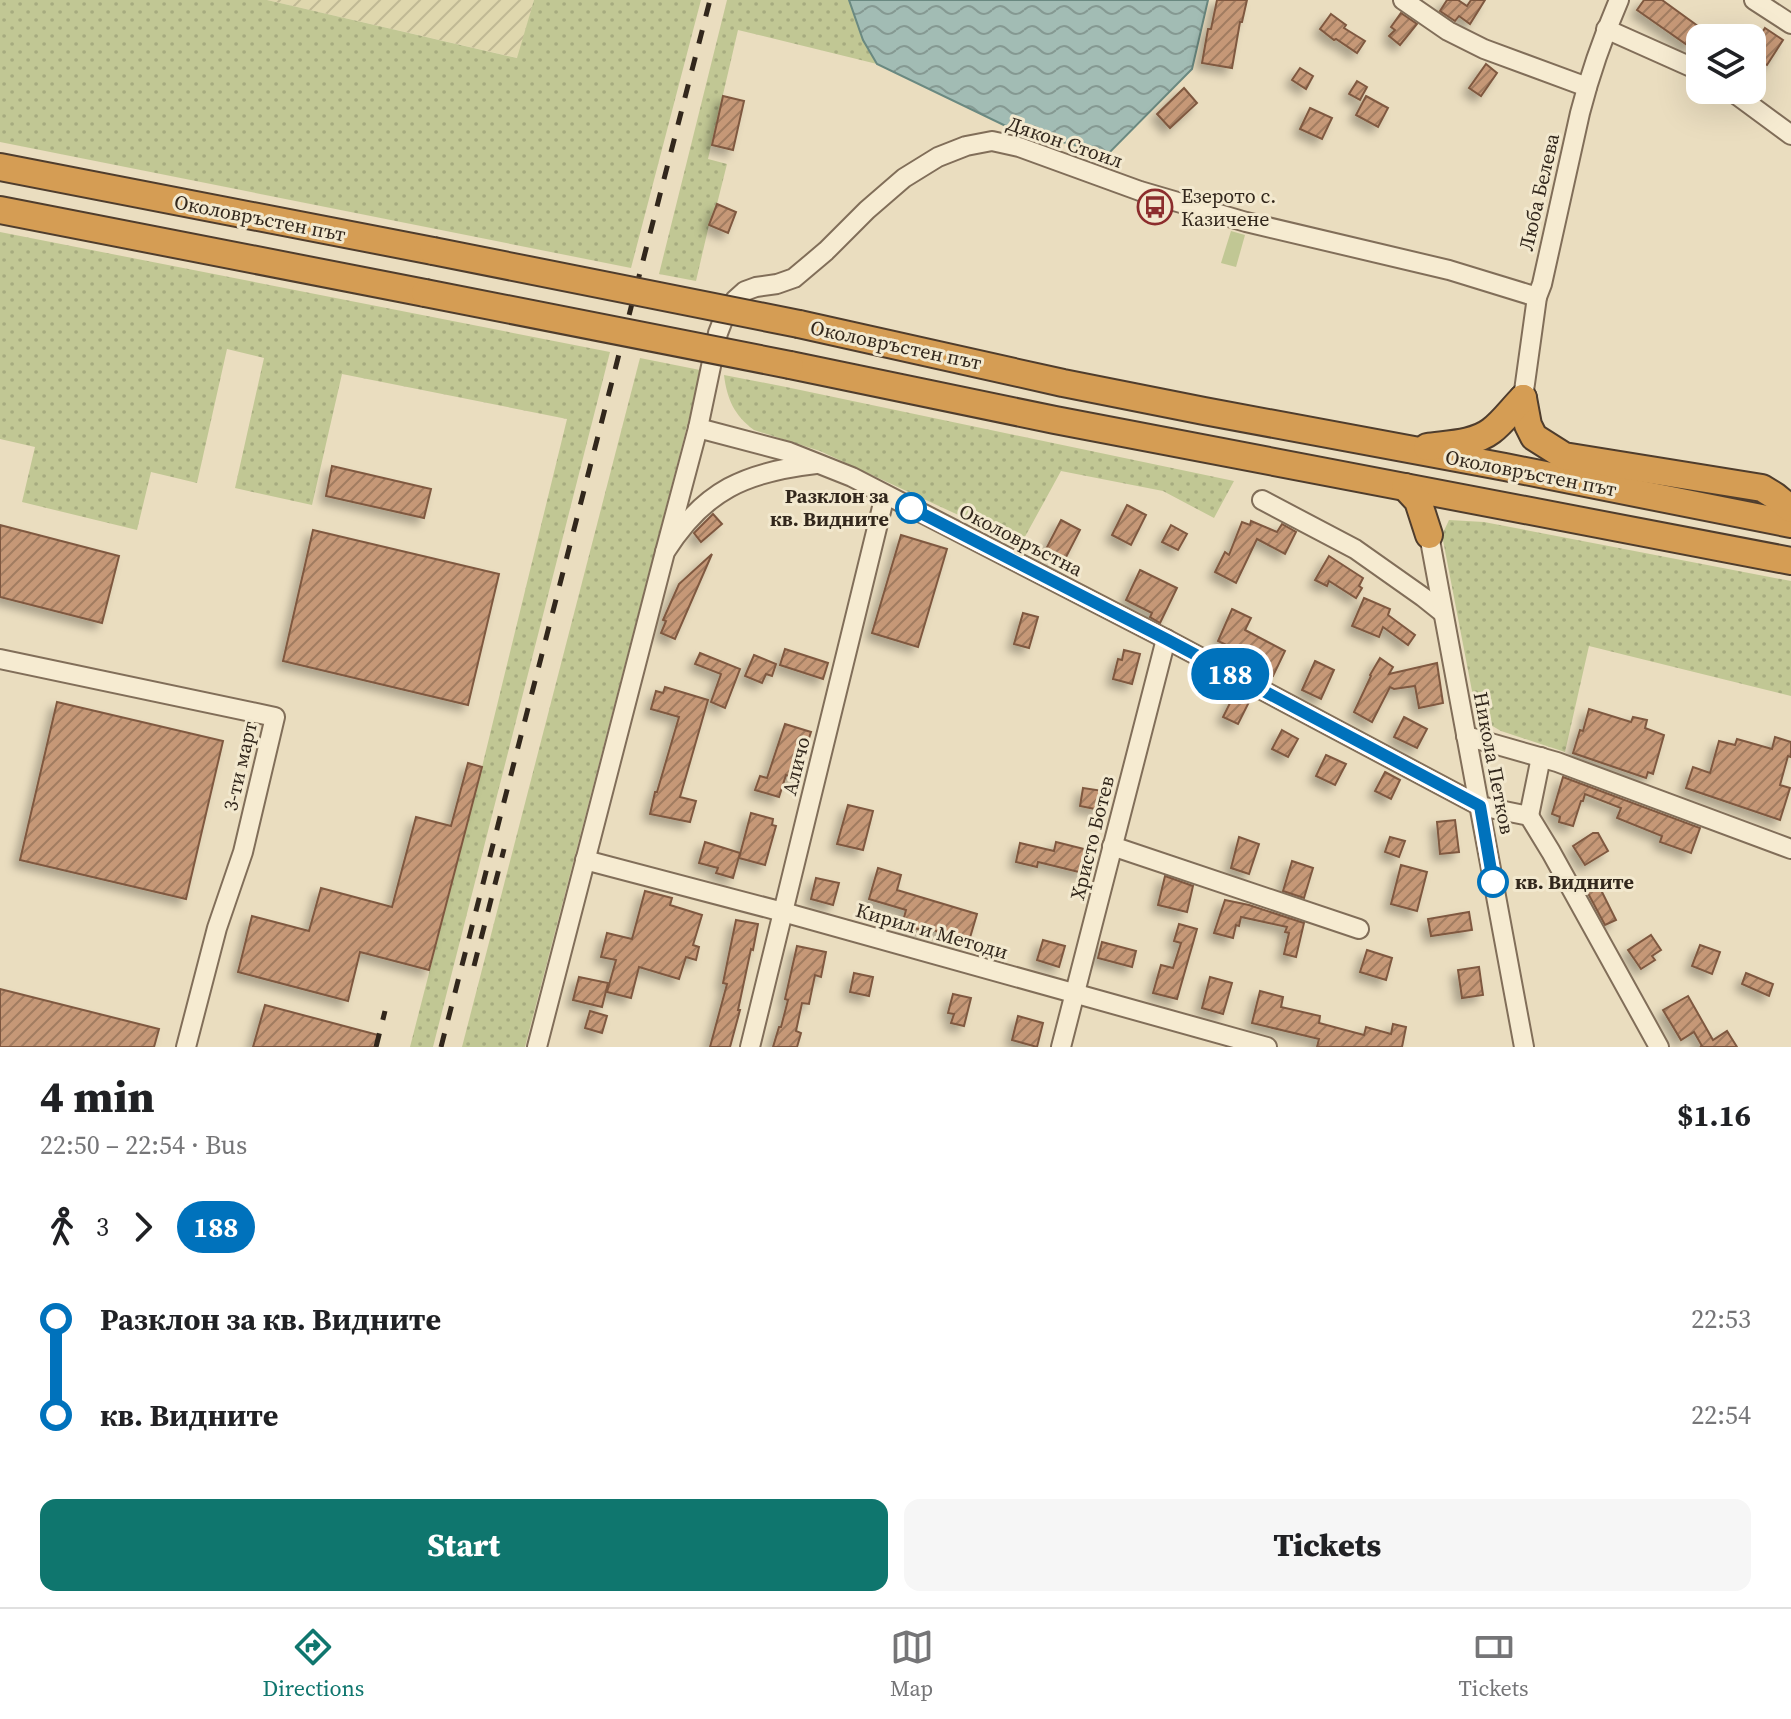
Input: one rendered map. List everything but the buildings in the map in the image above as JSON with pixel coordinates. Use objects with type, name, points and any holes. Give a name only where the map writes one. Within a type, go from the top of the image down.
[{"type":"highway","name":"Околовръстен път","points":[[0,167],[799,324],[1063,383],[1791,524]]},
{"type":"highway","name":"Околовръстен път","points":[[0,210],[1055,420],[1791,561]]},
{"type":"highway","points":[[1410,450],[1488,434],[1523,398]]},
{"type":"highway","points":[[1523,398],[1528,425],[1534,437],[1564,456],[1762,488],[1791,509]]},
{"type":"highway","points":[[1405,487],[1418,501],[1429,535]]},
{"type":"highway","points":[[1429,535],[1444,512],[1464,498]]},
{"type":"street","name":"Люба Белева","points":[[1523,398],[1537,297],[1552,231],[1587,87],[1619,0]]},
{"type":"street","points":[[1754,0],[1791,24]]},
{"type":"street","points":[[1413,3],[1448,31],[1484,49],[1587,87]]},
{"type":"street","points":[[1606,29],[1686,65]]},
{"type":"street","points":[[1749,104],[1791,135]]},
{"type":"street","name":"Дякон Стоил","points":[[665,552],[698,428],[718,333],[735,300],[745,291],[794,278],[904,178],[938,157],[966,146],[992,141],[1019,147],[1140,191],[1246,222],[1449,270],[1537,297]]},
{"type":"street","name":"Околовръстна","points":[[698,428],[789,452],[852,477],[1480,806],[1529,816]]},
{"type":"street","points":[[537,1047],[665,552],[680,528],[696,511],[739,481],[788,467],[823,464]]},
{"type":"street","name":"Аличо","points":[[750,1047],[885,495]]},
{"type":"street","points":[[1262,500],[1355,549],[1443,613]]},
{"type":"street","name":"Никола Петков","points":[[1429,535],[1524,1047]]},
{"type":"street","name":"Христо Ботев","points":[[1061,1047],[1166,639]]},
{"type":"street","name":"3-ти март","points":[[0,659],[275,717],[243,852],[217,928],[186,1047]]},
{"type":"street","points":[[1466,736],[1541,757],[1791,849]]},
{"type":"street","points":[[1541,757],[1529,816],[1659,1047]]},
{"type":"street","points":[[1112,846],[1359,929]]},
{"type":"street","name":"Кирил и Методи","points":[[585,860],[1267,1047]]},
{"type":"shaded area","points":[[267,0],[534,0],[518,58]]},
{"type":"green space","points":[[0,0],[267,0],[517,58],[534,0],[701,0],[631,268],[0,142]]},
{"type":"green space","points":[[727,0],[849,0],[863,40],[877,64],[738,30],[708,159],[727,164],[696,281],[659,274]]},
{"type":"green space","points":[[1231,231],[1245,235],[1236,267],[1221,263]]},
{"type":"green space","points":[[0,232],[610,352],[433,1047],[410,1047],[567,419],[342,374],[312,505],[235,488],[264,358],[227,349],[197,483],[151,472],[137,530],[22,502],[35,447],[0,439]]},
{"type":"green space","points":[[640,358],[700,370],[691,411],[525,1047],[462,1047]]},
{"type":"green space","points":[[724,375],[1234,481],[1214,518],[1163,491],[1061,471],[1021,544],[820,451],[754,430],[733,406]]},
{"type":"green space","points":[[1449,520],[1484,522],[1791,581],[1791,696],[1589,646],[1565,752],[1501,731],[1477,717],[1442,535]]},
{"type":"water","points":[[849,0],[1208,0],[1192,69],[1108,154],[1012,129],[877,64],[863,40]]},
{"type":"railway","points":[[441,1047],[710,0]]},
{"type":"railway","points":[[474,966],[504,849]]},
{"type":"railway","points":[[376,1047],[385,1011]]},
{"type":"bus line","name":"188","points":[[911,508],[1480,806],[1493,882]]},
{"type":"place","name":"Езерото с. Казичене","points":[[1155,207]]},
{"type":"place","name":"Разклон за кв. Видните","points":[[911,508]]},
{"type":"place","name":"кв. Видните","points":[[1493,882]]}]
